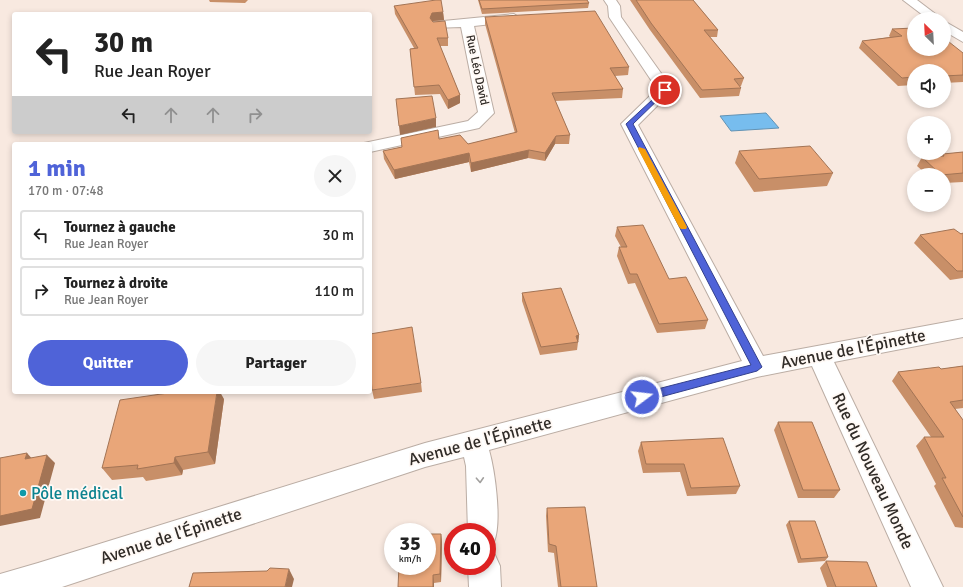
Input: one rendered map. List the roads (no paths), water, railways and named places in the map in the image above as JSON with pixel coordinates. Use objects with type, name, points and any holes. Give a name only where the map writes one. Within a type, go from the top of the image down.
[{"type":"street","points":[[908,0],[926,12]]},
{"type":"street","points":[[599,13],[613,6],[615,16],[665,90],[629,124],[757,367]]},
{"type":"street","points":[[438,25],[467,23],[483,19],[530,17]]},
{"type":"street","name":"Rue Léo David","points":[[372,148],[473,125],[486,113],[467,23]]},
{"type":"street","points":[[951,30],[963,38]]},
{"type":"street","name":"Avenue de l'Épinette","points":[[6,587],[36,583],[425,455],[473,442],[757,367],[963,328]]},
{"type":"street","name":"Rue du Nouveau Monde","points":[[819,355],[927,587]]},
{"type":"street","points":[[473,442],[480,466],[482,523]]},
{"type":"street","points":[[484,575],[485,587]]},
{"type":"water","points":[[766,113],[779,128],[731,131],[720,116]]},
{"type":"place","name":"Pôle médical","points":[[23,493]]}]
